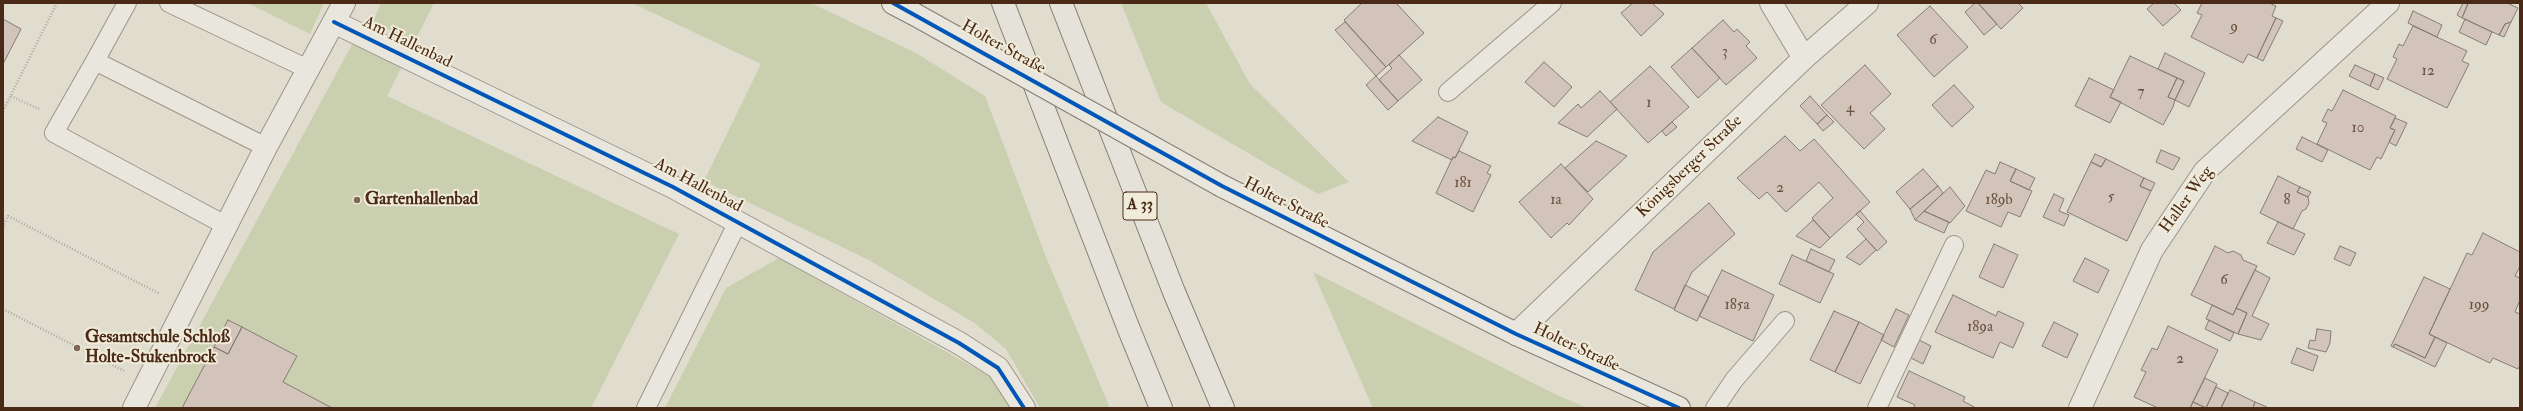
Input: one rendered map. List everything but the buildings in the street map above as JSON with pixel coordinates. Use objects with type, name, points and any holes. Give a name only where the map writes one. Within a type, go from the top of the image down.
[{"type":"highway","points":[[1003,3],[1128,327],[1161,408]]},
{"type":"highway","name":"A 33","points":[[1061,3],[1174,292],[1223,408]]},
{"type":"street","name":"Holter Straße","points":[[892,3],[1222,186],[1516,334],[1679,408]]},
{"type":"street","points":[[1770,3],[1804,58]]},
{"type":"street","name":"Königsberger Straße","points":[[1516,334],[1804,58],[1867,3]]},
{"type":"street","name":"Haller Weg","points":[[2080,408],[2152,250],[2205,171],[2388,3]]},
{"type":"street","name":"Am Hallenbad","points":[[134,408],[266,147],[310,70],[339,12],[673,186],[959,342],[998,368],[1024,408]]},
{"type":"lane","points":[[127,3],[96,62],[54,133],[226,226]]},
{"type":"lane","points":[[169,3],[310,70]]},
{"type":"lane","points":[[1448,92],[1552,3]]},
{"type":"lane","points":[[96,62],[266,147]]},
{"type":"lane","points":[[646,408],[738,222]]},
{"type":"lane","points":[[1876,408],[1954,245]]},
{"type":"lane","points":[[1714,408],[1734,380],[1785,321]]},
{"type":"path","points":[[3,111],[57,3]]},
{"type":"path","points":[[11,96],[61,120]]},
{"type":"path","points":[[3,227],[8,216],[186,307]]},
{"type":"path","points":[[3,309],[147,382]]},
{"type":"green space","points":[[248,3],[324,3],[310,34]]},
{"type":"green space","points":[[381,3],[434,3],[414,43],[373,21]]},
{"type":"green space","points":[[632,3],[811,3],[916,53],[985,96],[1046,257],[1110,408],[1040,408],[1006,349],[976,324],[869,260],[704,181],[761,64]]},
{"type":"green space","points":[[1121,3],[1206,3],[1250,84],[1349,182],[1318,194],[1161,102]]},
{"type":"green space","name":"Gartenhallenbad","points":[[354,41],[401,68],[387,96],[679,234],[591,408],[155,408]]},
{"type":"green space","points":[[779,258],[993,378],[1012,408],[665,408],[726,288]]},
{"type":"green space","points":[[1313,272],[1557,395],[1588,408],[1373,408]]},
{"type":"cycle path","points":[[893,3],[1222,186],[1516,334],[1679,408]]},
{"type":"cycle path","points":[[334,22],[673,187],[959,343],[998,368],[1024,408]]},
{"type":"place","name":"Gartenhallenbad","points":[[357,200]]},
{"type":"place","name":"Gesamtschule Schloß Holte-Stukenbrock","points":[[77,348]]}]
